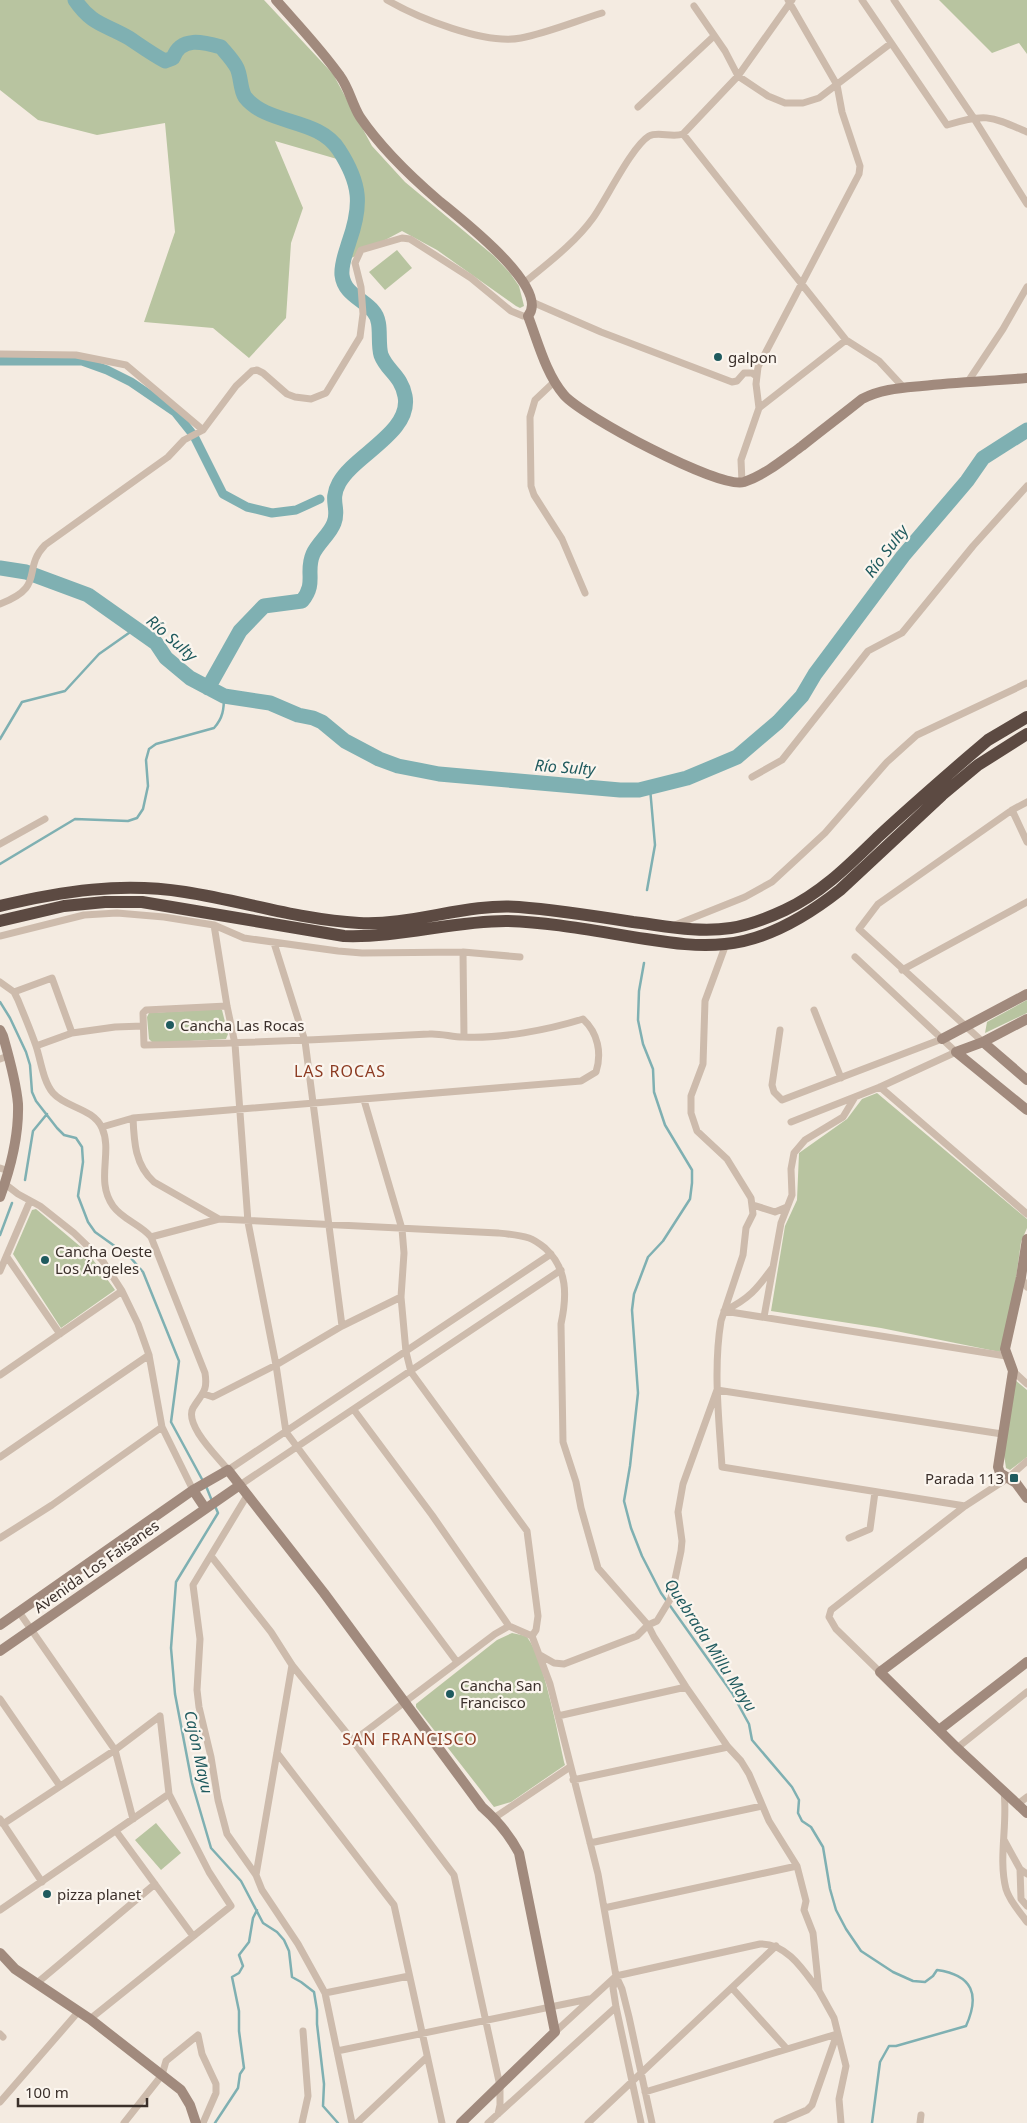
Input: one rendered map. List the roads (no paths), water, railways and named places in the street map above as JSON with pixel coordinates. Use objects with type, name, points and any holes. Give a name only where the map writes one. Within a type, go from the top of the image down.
[{"type":"highway","points":[[0,906],[57,893],[109,887],[185,892],[304,915],[362,923],[383,922],[496,906],[538,909],[670,927],[706,930],[732,928],[758,921],[788,909],[814,893],[843,870],[933,787],[988,740],[1027,717]]},
{"type":"highway","points":[[0,920],[64,906],[105,902],[142,902],[344,936],[365,937],[471,923],[520,922],[678,944],[726,944],[762,935],[793,923],[822,904],[840,890],[978,765],[1027,734]]},
{"type":"street","points":[[276,0],[328,59],[342,78],[360,116],[375,137],[416,181],[496,250],[524,284],[532,302],[532,308],[528,316],[554,382],[575,406],[650,448],[709,475],[726,481],[742,482],[760,474],[784,459],[862,400],[882,391],[969,380],[1027,378]]},
{"type":"street","points":[[386,0],[447,26],[480,35],[505,39],[521,38],[602,13]]},
{"type":"street","points":[[862,0],[890,44],[947,125],[973,117],[992,118],[1027,132]]},
{"type":"street","points":[[894,0],[973,117],[1027,204]]},
{"type":"street","points":[[524,284],[580,234],[594,218],[618,176],[644,141],[653,135],[675,136],[682,134],[738,76],[790,1],[837,85],[842,112],[860,166],[859,174],[758,367],[756,376],[760,408],[742,460],[742,482]]},
{"type":"street","points":[[694,6],[738,76],[768,96],[785,103],[803,103],[819,98],[890,44]]},
{"type":"street","points":[[638,107],[714,36]]},
{"type":"street","points":[[682,134],[846,340],[879,361],[904,388]]},
{"type":"street","points":[[0,604],[20,595],[30,582],[37,554],[45,545],[168,457],[184,440],[203,430],[236,386],[252,371],[257,370],[262,373],[288,394],[295,397],[311,399],[326,393],[360,337],[363,314],[361,287],[355,263],[361,250],[402,238],[410,239],[471,278],[510,311],[528,316]]},
{"type":"street","points":[[969,380],[1004,329],[1027,287]]},
{"type":"street","points":[[532,302],[602,332],[732,382],[737,381],[744,373],[752,373],[756,376]]},
{"type":"street","points":[[760,408],[846,340]]},
{"type":"street","points":[[0,354],[76,355],[126,365],[203,430]]},
{"type":"street","points":[[554,382],[536,400],[530,417],[531,486],[534,495],[562,539],[585,593]]},
{"type":"street","points":[[752,777],[782,760],[868,651],[902,633],[973,546],[1024,487],[1027,486]]},
{"type":"street","points":[[670,927],[745,898],[772,882],[825,833],[887,762],[917,735],[1027,683]]},
{"type":"street","points":[[1027,802],[1012,810],[878,904],[858,930],[1027,1080]]},
{"type":"street","points":[[1012,810],[1027,842]]},
{"type":"street","points":[[0,844],[45,819]]},
{"type":"street","points":[[902,970],[1027,902]]},
{"type":"street","points":[[0,936],[84,916],[118,912],[214,925],[244,938],[362,953],[463,952],[520,957]]},
{"type":"street","points":[[214,925],[235,1044],[248,1222],[276,1365],[286,1432],[457,1662]]},
{"type":"street","points":[[274,943],[305,1041],[342,1326]]},
{"type":"street","points":[[726,944],[705,1001],[703,1064],[691,1096],[690,1112],[697,1131],[727,1160],[751,1198],[753,1205],[745,1237],[743,1255],[719,1332],[717,1390],[722,1467],[964,1506]]},
{"type":"street","points":[[463,952],[464,1037]]},
{"type":"street","points":[[855,957],[956,1052],[1027,1110]]},
{"type":"street","points":[[14,992],[52,978],[72,1033]]},
{"type":"street","points":[[0,982],[14,992],[36,1046],[49,1088],[55,1095],[94,1117],[102,1127],[104,1137],[104,1181],[113,1207],[122,1216],[139,1225],[151,1237],[205,1373],[207,1384],[204,1394],[192,1410],[191,1418],[194,1427],[248,1494],[482,1807],[494,1818],[514,1844],[519,1854],[556,2032]]},
{"type":"street","points":[[780,1030],[772,1085],[774,1092],[782,1100],[942,1039],[1027,994]]},
{"type":"street","points":[[102,1127],[133,1118],[581,1081],[596,1072],[600,1059],[592,1027],[583,1019],[561,1026],[527,1032],[464,1037],[432,1033],[235,1044],[144,1045],[143,1013],[146,1010],[227,1006]]},
{"type":"street","points":[[814,1010],[841,1078]]},
{"type":"street","points":[[792,1122],[880,1087],[956,1052],[983,1042],[1027,1019]]},
{"type":"street","points":[[36,1046],[72,1033],[115,1027],[143,1026]]},
{"type":"street","points":[[0,1030],[4,1058],[18,1102],[18,1130],[4,1170],[5,1184],[0,1197]]},
{"type":"street","points":[[880,1087],[1027,1214]]},
{"type":"street","points":[[764,1317],[781,1223],[792,1195],[791,1169],[794,1153],[805,1140],[843,1117],[855,1096]]},
{"type":"street","points":[[364,1100],[402,1229],[404,1252],[401,1298],[406,1352],[411,1372],[527,1532],[538,1616],[536,1630],[532,1636]]},
{"type":"street","points":[[133,1118],[134,1141],[139,1163],[146,1175],[154,1182],[219,1219]]},
{"type":"street","points":[[5,1184],[18,1194],[40,1206],[74,1233],[102,1260],[122,1292],[138,1324],[149,1355],[162,1427],[201,1486],[210,1504]]},
{"type":"street","points":[[0,1271],[30,1201]]},
{"type":"street","points":[[753,1205],[775,1212],[788,1206]]},
{"type":"street","points":[[151,1237],[219,1219],[248,1222],[498,1233],[530,1238],[551,1254],[561,1270],[565,1286],[565,1306],[561,1324],[563,1442],[576,1482],[581,1508],[598,1568],[648,1625],[686,1687],[749,1774],[762,1806],[797,1866],[806,1901],[804,1910],[813,1932],[819,1991]]},
{"type":"street","points":[[1027,1239],[1021,1277],[1005,1349],[1012,1371],[1027,1384]]},
{"type":"street","points":[[228,1470],[551,1254]]},
{"type":"street","points":[[7,1257],[60,1334]]},
{"type":"street","points":[[724,1311],[744,1302],[757,1289],[775,1264]]},
{"type":"street","points":[[240,1485],[561,1270]]},
{"type":"street","points":[[1021,1277],[1027,1287]]},
{"type":"street","points":[[0,1375],[122,1292]]},
{"type":"street","points":[[204,1394],[213,1397],[276,1365],[342,1326],[401,1298]]},
{"type":"street","points":[[724,1311],[1006,1356]]},
{"type":"street","points":[[0,1457],[149,1355]]},
{"type":"street","points":[[1012,1371],[998,1467],[1000,1473],[1022,1488],[1027,1498]]},
{"type":"street","points":[[540,1655],[554,1663],[564,1664],[637,1636],[648,1625],[657,1621],[671,1598],[682,1541],[678,1512],[683,1484],[717,1390]]},
{"type":"street","points":[[717,1390],[1002,1434]]},
{"type":"street","points":[[354,1410],[432,1514],[510,1626],[532,1636],[540,1655],[550,1684],[590,1843],[616,1976],[622,1988],[652,2123]]},
{"type":"street","points":[[0,1538],[52,1505],[162,1427]]},
{"type":"street","points":[[1027,1462],[1008,1478],[964,1506],[831,1610],[829,1617],[836,1629],[957,1748],[1027,1813]]},
{"type":"street","name":"Avenida Los Faisanes","points":[[0,1625],[201,1486],[228,1470]]},
{"type":"street","name":"Avenida Los Faisanes","points":[[0,1651],[240,1485]]},
{"type":"street","points":[[850,1538],[870,1529],[875,1492]]},
{"type":"street","points":[[248,1494],[193,1585],[200,1639],[197,1690],[199,1707],[227,1834],[256,1875],[262,1890],[298,1944],[325,1993],[352,2123]]},
{"type":"street","points":[[211,1556],[271,1632],[292,1665],[353,1741],[454,1875],[500,2086],[501,2096],[498,2114]]},
{"type":"street","points":[[880,1672],[1027,1562]]},
{"type":"street","points":[[19,1612],[115,1750],[133,1819]]},
{"type":"street","points":[[353,1741],[495,1634],[510,1626]]},
{"type":"street","points":[[939,1730],[1027,1662]]},
{"type":"street","points":[[256,1875],[292,1665]]},
{"type":"street","points":[[558,1716],[686,1687]]},
{"type":"street","points":[[957,1748],[1027,1692]]},
{"type":"street","points":[[0,1699],[60,1786]]},
{"type":"street","points":[[42,1882],[2,1821],[115,1750],[160,1716],[169,1794],[209,1872],[231,1906],[90,2018]]},
{"type":"street","points":[[573,1780],[728,1747]]},
{"type":"street","points":[[277,1753],[394,1905],[442,2123]]},
{"type":"street","points":[[494,1818],[570,1767]]},
{"type":"street","points":[[1004,1792],[1006,1807],[1003,1862],[1006,1890],[1027,1922]]},
{"type":"street","points":[[0,1910],[169,1794]]},
{"type":"street","points":[[1018,1804],[1027,1797]]},
{"type":"street","points":[[590,1843],[762,1806]]},
{"type":"street","points":[[116,1831],[193,1936]]},
{"type":"street","points":[[1004,1840],[1020,1869],[1027,1874]]},
{"type":"street","points":[[604,1908],[797,1866]]},
{"type":"street","points":[[1020,1869],[1021,1899],[1027,1906]]},
{"type":"street","points":[[37,1983],[155,1884]]},
{"type":"street","points":[[461,2123],[616,1976],[760,1944],[776,1946],[790,1956],[819,1991],[834,2018],[846,2066],[839,2099],[841,2123]]},
{"type":"street","points":[[588,2123],[776,1946]]},
{"type":"street","points":[[2,1959],[90,2018],[181,2090],[190,2105],[196,2123]]},
{"type":"street","points":[[325,1993],[409,1976]]},
{"type":"street","points":[[616,1976],[613,1988],[616,2007],[641,2123]]},
{"type":"street","points":[[732,1988],[787,2049]]},
{"type":"street","points":[[337,2051],[421,2032],[590,1999]]},
{"type":"street","points":[[488,2123],[616,2007]]},
{"type":"street","points":[[0,2102],[79,2011]]},
{"type":"street","points":[[302,2123],[308,2096],[303,2030]]},
{"type":"street","points":[[645,2092],[838,2034]]},
{"type":"street","points":[[777,2123],[807,2110],[812,2105],[838,2034]]},
{"type":"street","points":[[124,2123],[162,2075],[166,2060],[198,2035],[202,2054],[216,2084],[216,2093],[202,2123]]},
{"type":"street","points":[[357,2123],[426,2057]]},
{"type":"street","points":[[920,2123],[921,2114]]},
{"type":"waterway","points":[[75,0],[87,15],[129,38],[165,61],[173,58],[181,46],[193,42],[221,47],[237,68],[245,97],[255,106],[266,113],[306,126],[330,139],[339,150],[352,174],[357,195],[356,217],[342,267],[343,282],[350,292],[376,315],[379,326],[381,355],[400,383],[405,396],[405,409],[400,421],[380,443],[346,473],[339,483],[335,495],[336,518],[330,531],[313,554],[310,566],[309,589],[302,601],[264,606],[240,631],[208,688]]},
{"type":"waterway","points":[[0,361],[82,361],[107,370],[131,382],[175,412],[191,432]]},
{"type":"waterway","name":"Río Sulty","points":[[0,568],[26,572],[88,595],[156,643],[166,658],[190,678],[224,696],[270,703],[298,715],[313,718],[322,722],[345,741],[379,759],[398,766],[439,774],[620,790],[639,790],[687,778],[737,757],[778,722],[802,696],[815,674],[903,556],[967,481],[983,458],[1027,430]]},
{"type":"waterway","points":[[194,436],[223,494],[247,507],[272,513],[296,510],[320,499]]},
{"type":"waterway","points":[[0,739],[22,702],[65,691],[99,654],[136,628]]},
{"type":"waterway","points":[[0,864],[75,819],[128,821],[137,818],[143,809],[148,786],[146,760],[149,749],[156,744],[214,728],[222,713],[224,696]]},
{"type":"waterway","name":"Quebrada Millu Mayu","points":[[647,890],[655,845],[650,788]]},
{"type":"waterway","name":"Quebrada Millu Mayu","points":[[644,963],[639,991],[638,1020],[643,1044],[653,1069],[654,1092],[665,1125],[692,1170],[692,1183],[690,1199],[663,1241],[648,1257],[634,1294],[632,1310],[638,1393],[624,1501],[631,1528],[642,1556],[661,1593],[732,1693],[749,1724],[752,1740],[792,1787],[799,1800],[798,1813],[802,1821],[811,1827],[823,1847],[830,1889],[836,1910],[861,1951],[893,1972],[913,1981],[925,1982],[937,1970],[959,1976],[970,1988],[972,2005],[966,2026],[896,2046],[889,2046],[880,2062],[872,2123]]},
{"type":"waterway","points":[[0,1002],[26,1052],[30,1065],[32,1092],[36,1101],[57,1128],[64,1135],[76,1138],[82,1147],[83,1162],[78,1196],[88,1222],[95,1232],[130,1257],[143,1272],[179,1361],[171,1422],[203,1481]]},
{"type":"waterway","points":[[25,1180],[33,1131],[47,1114]]},
{"type":"waterway","points":[[0,1235],[12,1203]]},
{"type":"waterway","name":"Cajón Mayu","points":[[206,1486],[212,1501]]},
{"type":"waterway","name":"Cajón Mayu","points":[[215,1506],[218,1513],[176,1582],[171,1648],[175,1694],[192,1783],[211,1848],[241,1881],[263,1923],[277,1932],[284,1940],[289,1951],[292,1977],[314,1992],[324,2084],[323,2106],[338,2123]]},
{"type":"waterway","points":[[215,2123],[238,2088],[240,2074],[244,2068],[239,2031],[239,2011],[232,1977],[239,1973],[243,1966],[239,1955],[249,1942],[253,1918],[257,1910]]},
{"type":"place","name":"galpon","points":[[718,357]]},
{"type":"place","name":"Cancha Las Rocas","points":[[170,1025]]},
{"type":"place","name":"Cancha Oeste Los Ángeles","points":[[45,1260]]},
{"type":"place","name":"Parada 113","points":[[1014,1478]]},
{"type":"place","name":"Cancha San Francisco","points":[[450,1694]]},
{"type":"place","name":"pizza planet","points":[[47,1894]]},
{"type":"district","name":"LAS ROCAS","points":[[340,1071]]},
{"type":"district","name":"SAN FRANCISCO","points":[[410,1739]]}]
